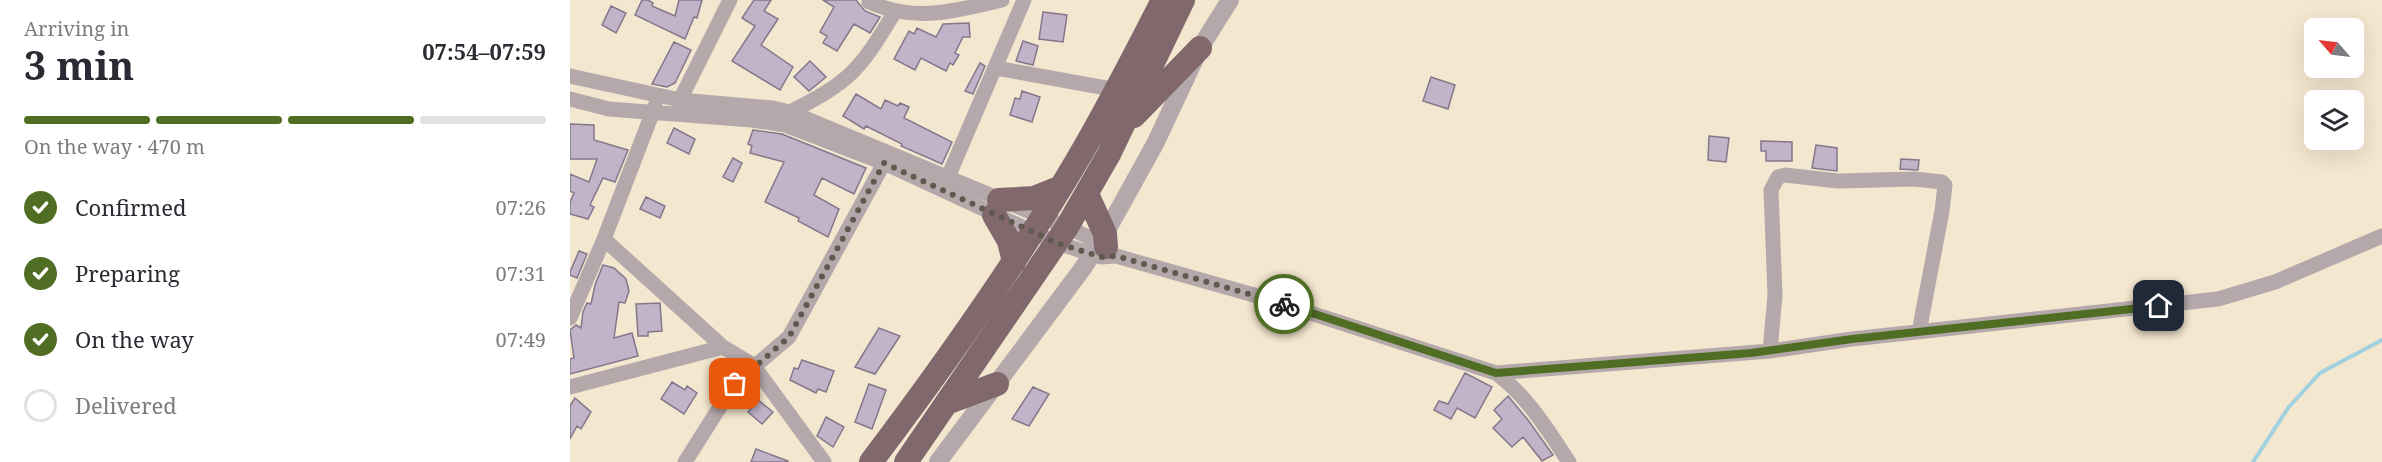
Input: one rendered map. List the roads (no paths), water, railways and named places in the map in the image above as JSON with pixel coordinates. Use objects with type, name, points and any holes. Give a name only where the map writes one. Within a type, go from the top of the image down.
[{"type":"highway","points":[[871,462],[921,396],[1038,225],[1117,90],[1163,0]]},
{"type":"highway","points":[[906,462],[1062,235],[1087,194],[1183,0]]},
{"type":"highway","points":[[1120,131],[1200,48]]},
{"type":"highway","points":[[1014,262],[997,208],[1034,198],[1061,187]]},
{"type":"highway","points":[[1087,194],[1100,250]]},
{"type":"highway","points":[[949,402],[997,384]]},
{"type":"street","points":[[680,100],[730,0]]},
{"type":"street","points":[[869,2],[894,13],[921,16],[1002,0]]},
{"type":"street","points":[[945,183],[1024,0]]},
{"type":"street","points":[[938,462],[1100,250],[1155,144],[1200,48],[1230,0]]},
{"type":"street","points":[[790,112],[824,95],[853,74],[894,13]]},
{"type":"street","points":[[996,68],[1117,90]]},
{"type":"street","points":[[570,76],[680,100],[772,108],[790,112],[997,208],[1100,250],[1261,297],[1496,373],[1519,391],[1529,403],[1569,462]]},
{"type":"street","points":[[572,102],[594,82]]},
{"type":"street","points":[[570,318],[574,300],[604,239],[659,95]]},
{"type":"street","points":[[572,102],[609,109],[771,121],[945,183]]},
{"type":"street","points":[[686,462],[735,384],[753,365],[789,337],[884,163]]},
{"type":"street","points":[[1770,351],[1775,295],[1771,190],[1778,177],[1785,175],[1838,181],[1914,179],[1942,182],[1945,185],[1919,332]]},
{"type":"street","points":[[1496,373],[1770,351],[1919,332],[2218,300],[2275,282],[2382,236]]},
{"type":"street","points":[[604,239],[723,347],[753,365],[824,462]]},
{"type":"street","points":[[570,387],[723,347]]},
{"type":"waterway","points":[[2253,462],[2288,408],[2320,373],[2382,340]]}]
